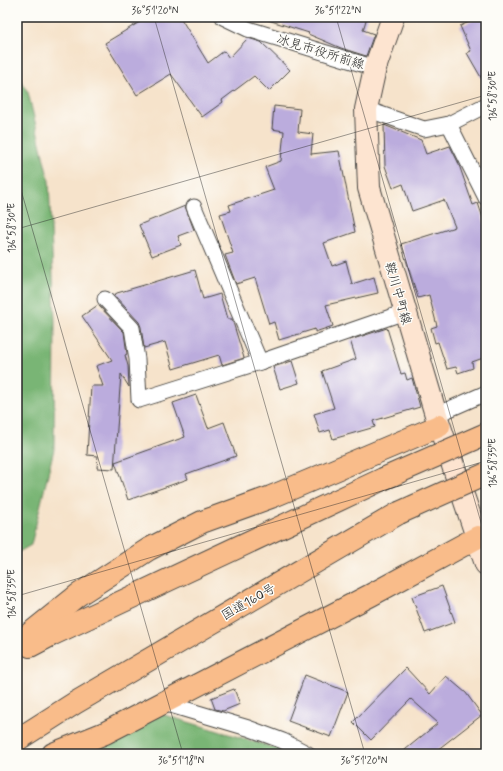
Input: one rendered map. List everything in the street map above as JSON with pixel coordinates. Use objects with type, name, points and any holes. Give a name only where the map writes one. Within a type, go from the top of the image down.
[{"type":"highway","points":[[17,644],[78,595],[149,549],[202,522],[271,497],[438,421]]},
{"type":"highway","points":[[17,653],[51,635],[383,479],[486,434]]},
{"type":"highway","name":"国道160号","points":[[17,740],[75,703],[399,513],[486,474]]},
{"type":"highway","points":[[53,754],[106,733],[371,595],[482,535]]},
{"type":"main road","name":"鞍川中町線","points":[[393,17],[375,68],[366,109],[369,188],[404,312],[438,421],[482,535],[486,564]]},
{"type":"street","name":"冰見市役所前線","points":[[223,17],[248,29],[375,68]]},
{"type":"street","points":[[366,109],[424,129],[449,124],[486,105]]},
{"type":"street","points":[[449,124],[486,198]]},
{"type":"street","points":[[194,207],[260,362]]},
{"type":"street","points":[[105,298],[132,328],[137,359],[139,400],[260,362],[404,312]]},
{"type":"street","points":[[438,421],[486,393]]},
{"type":"street","points":[[164,703],[255,730],[283,741],[308,754]]},
{"type":"green space","points":[[17,75],[28,92],[49,181],[55,322],[54,449],[31,545],[17,553]]},
{"type":"green space","points":[[161,714],[279,749],[288,754],[77,754]]},
{"type":"building","points":[[148,17],[180,17],[208,63],[224,51],[229,58],[248,38],[261,42],[290,70],[269,91],[254,76],[222,100],[223,102],[202,117],[171,74],[137,95],[105,43]]},
{"type":"building","points":[[269,17],[367,17],[363,30],[374,34],[366,56],[341,48],[308,34],[309,33],[268,20]]},
{"type":"building","points":[[481,17],[486,17],[486,86],[467,53],[471,51],[460,26]]},
{"type":"building","points":[[274,106],[300,109],[298,132],[313,134],[311,154],[339,151],[355,232],[324,243],[332,266],[346,261],[352,284],[374,277],[378,293],[326,305],[333,326],[315,332],[315,329],[279,340],[274,322],[269,324],[255,278],[236,284],[225,255],[233,253],[220,214],[231,211],[229,205],[274,190],[265,167],[281,161],[284,131],[272,129]]},
{"type":"building","points":[[384,125],[421,140],[426,154],[450,146],[458,162],[473,205],[478,203],[486,227],[486,357],[472,362],[473,368],[458,373],[456,367],[447,369],[438,342],[435,343],[431,328],[437,326],[429,295],[418,298],[401,244],[455,227],[444,200],[412,211],[403,184],[393,188],[385,166]]},
{"type":"building","points":[[185,206],[194,230],[178,236],[181,245],[152,256],[139,225]]},
{"type":"building","points":[[195,270],[203,299],[220,294],[227,319],[232,319],[244,358],[222,365],[219,355],[173,369],[165,342],[144,348],[139,322],[114,295]]},
{"type":"building","points":[[98,305],[124,332],[127,354],[125,355],[128,366],[129,387],[121,374],[114,469],[97,468],[98,456],[87,455],[91,386],[103,386],[96,366],[112,360],[82,316]]},
{"type":"building","points":[[387,328],[401,374],[405,373],[407,380],[412,378],[420,407],[373,421],[375,427],[333,439],[330,430],[320,433],[314,414],[334,408],[322,371],[356,359],[350,340]]},
{"type":"building","points":[[292,361],[299,383],[280,389],[273,367]]},
{"type":"building","points":[[196,395],[208,428],[224,422],[236,456],[186,474],[188,479],[128,500],[115,462],[185,437],[173,403]]},
{"type":"building","points":[[442,586],[455,622],[425,633],[412,597]]},
{"type":"building","points":[[406,668],[430,694],[446,676],[466,693],[482,715],[432,754],[400,754],[438,723],[411,699],[371,740],[353,722]]},
{"type":"building","points":[[305,675],[348,692],[331,737],[288,721]]},
{"type":"building","points":[[234,689],[240,704],[223,711],[215,709],[211,698]]}]
